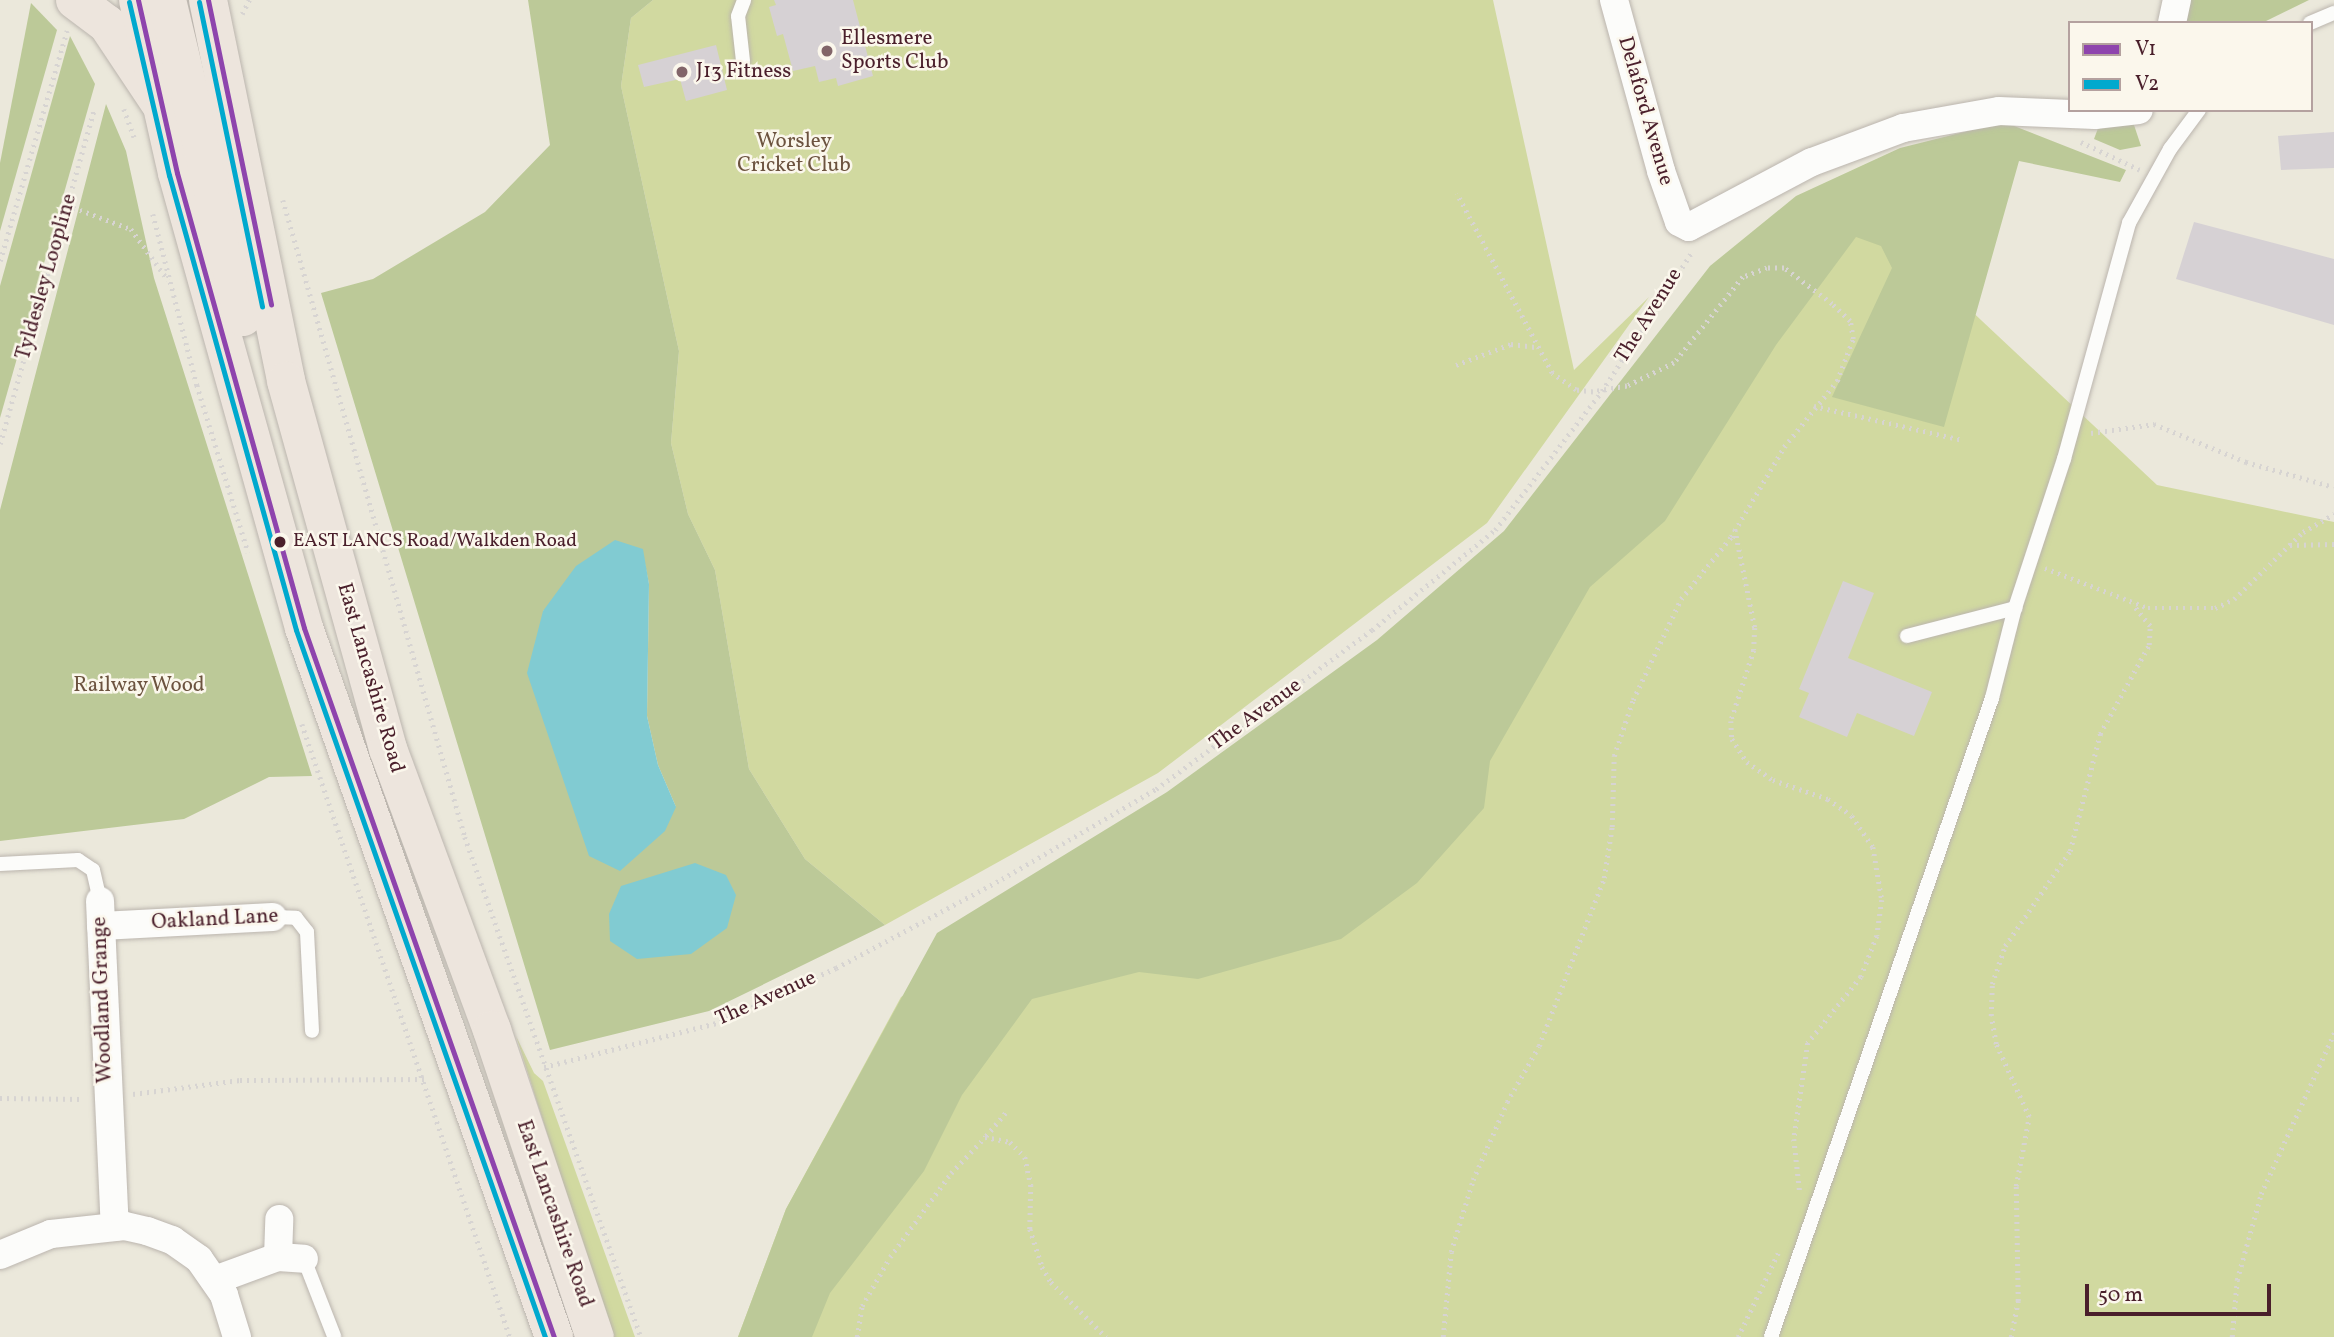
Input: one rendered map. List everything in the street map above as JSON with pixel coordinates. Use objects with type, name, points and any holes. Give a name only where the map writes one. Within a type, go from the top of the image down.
[{"type":"main road","name":"East Lancashire Road","points":[[138,0],[162,107],[304,628],[554,1337]]},
{"type":"main road","points":[[167,0],[282,479],[282,549]]},
{"type":"main road","name":"East Lancashire Road","points":[[222,13],[286,382],[388,749],[492,1030],[596,1337]]},
{"type":"main road","points":[[76,15],[107,24],[162,107]]},
{"type":"street","name":"Delaford Avenue","points":[[1614,0],[1679,222],[1696,225],[1812,162],[1903,128],[1999,111],[2068,111]]},
{"type":"street","points":[[2173,21],[2178,0]]},
{"type":"street","name":"Oakland Lane","points":[[100,913],[274,916]]},
{"type":"street","name":"Woodland Grange","points":[[100,913],[106,1098],[115,1227]]},
{"type":"street","points":[[215,1280],[291,1258],[279,1219]]},
{"type":"street","points":[[0,1255],[51,1234],[115,1227],[172,1240],[199,1259],[215,1280],[233,1315],[237,1337]]},
{"type":"lane","points":[[743,61],[738,16],[744,0]]},
{"type":"lane","points":[[2313,22],[2334,13]]},
{"type":"lane","points":[[1771,1337],[1992,698],[2015,608],[2070,437],[2129,223],[2170,149],[2198,112]]},
{"type":"lane","points":[[1908,636],[2015,608]]},
{"type":"lane","name":"Woodland Grange","points":[[0,864],[78,860],[93,870],[100,913]]},
{"type":"lane","name":"Oakland Lane","points":[[274,916],[296,918],[307,932],[312,1031]]},
{"type":"lane","points":[[291,1258],[334,1336]]},
{"type":"path","points":[[222,13],[249,0]]},
{"type":"path","points":[[0,261],[65,31],[76,15]]},
{"type":"path","name":"Tyldesley Loopline","points":[[0,444],[94,110]]},
{"type":"path","points":[[282,194],[466,837],[544,1068],[641,1337]]},
{"type":"path","points":[[1443,1337],[1451,1252],[1466,1200],[1507,1102],[1539,1046],[1604,878],[1612,827],[1613,765],[1622,730],[1681,599],[1735,529],[1814,406],[1845,364],[1853,329],[1832,304],[1784,268],[1743,276],[1674,363],[1627,386],[1576,390],[1563,384],[1538,347],[1457,194]]},
{"type":"path","points":[[67,205],[131,229],[170,283]]},
{"type":"path","name":"The Avenue","points":[[544,1068],[720,1022],[836,968],[1002,879],[1156,789],[1372,630],[1495,530],[1602,390],[1685,258],[1695,250]]},
{"type":"path","points":[[1456,365],[1511,344],[1538,347]]},
{"type":"path","points":[[1814,406],[1962,440]]},
{"type":"path","points":[[2070,437],[2154,424],[2246,461],[2334,487]]},
{"type":"path","points":[[2031,563],[2133,604],[2199,611],[2215,608],[2234,599],[2303,531],[2334,514]]},
{"type":"path","points":[[1735,529],[1755,628],[1754,650],[1731,721],[1732,740],[1747,762],[1773,780],[1828,799],[1853,816],[1873,847],[1882,900],[1877,936],[1861,977],[1808,1043],[1803,1060],[1794,1139],[1801,1200]]},
{"type":"path","points":[[2290,545],[2334,544]]},
{"type":"path","points":[[2011,1337],[2018,1301],[2016,1186],[2029,1117],[1996,1044],[1991,1016],[1993,984],[2006,946],[2070,851],[2100,734],[2149,645],[2150,626],[2133,604]]},
{"type":"path","points":[[2232,1337],[2237,1280],[2262,1194],[2334,1033]]},
{"type":"path","points":[[0,1098],[106,1098],[240,1080],[423,1080]]},
{"type":"path","points":[[857,1337],[862,1306],[890,1257],[951,1173],[1007,1111]]},
{"type":"path","points":[[985,1137],[1010,1142],[1025,1157],[1031,1185],[1030,1229],[1042,1267],[1051,1282],[1106,1337]]},
{"type":"path","points":[[1738,1337],[1757,1289],[1785,1242]]},
{"type":"green space","points":[[528,0],[653,0],[631,18],[621,86],[679,351],[671,443],[688,514],[715,570],[749,769],[805,859],[885,925],[709,1011],[550,1050],[321,293],[373,279],[485,212],[550,145]],"holes":[[[642,549],[649,584],[647,716],[658,765],[676,807],[543,611]]]},
{"type":"green space","name":"Worsley Cricket Club","points":[[653,0],[1493,0],[1574,370],[1649,297],[1487,523],[1158,773],[885,925],[805,859],[749,769],[715,570],[688,514],[671,443],[679,351],[621,86],[631,18]]},
{"type":"green space","points":[[2185,0],[2309,0],[2266,21],[2180,21]]},
{"type":"green space","points":[[31,3],[57,30],[0,231],[0,163]]},
{"type":"green space","points":[[70,36],[95,84],[0,418],[0,286]]},
{"type":"green space","name":"Railway Wood","points":[[106,104],[126,151],[154,278],[312,776],[269,777],[184,819],[0,841],[0,510]]},
{"type":"green space","points":[[2004,122],[2126,170],[2120,182],[2019,161],[1944,427],[1832,397],[1892,268],[1881,246],[1856,237],[1776,345],[1665,521],[1590,587],[1490,761],[1484,808],[1417,883],[1341,939],[1198,979],[1139,972],[1032,999],[962,1095],[924,1171],[830,1293],[812,1337],[738,1337],[786,1209],[937,933],[1167,792],[1377,640],[1504,531],[1710,266],[1796,196],[1900,148]]},
{"type":"green space","points":[[2133,122],[2141,146],[2120,150],[2094,139],[2100,123]]},
{"type":"green space","points":[[1868,214],[2157,485],[2334,522],[2334,1337],[738,1337],[786,1209],[901,997],[1307,744]]},
{"type":"green space","points":[[516,1036],[534,1073],[543,1081],[635,1337],[612,1337]]},
{"type":"water","points":[[615,540],[643,549],[649,584],[647,716],[658,765],[676,807],[665,831],[620,871],[589,856],[527,673],[543,611],[576,566]]},
{"type":"water","points":[[695,863],[726,875],[736,895],[727,928],[691,954],[637,959],[610,941],[609,914],[621,886]]},
{"type":"building","name":"Ellesmere Sports Club","points":[[774,0],[853,0],[873,76],[838,86],[836,78],[819,82],[815,66],[793,71],[783,34],[777,36],[769,7],[776,5]]},
{"type":"building","name":"J13 Fitness","points":[[716,45],[727,90],[686,101],[680,79],[644,87],[638,65]]},
{"type":"building","points":[[2334,132],[2334,168],[2281,170],[2278,136]]},
{"type":"building","points":[[2194,222],[2334,259],[2334,325],[2176,279]]},
{"type":"building","points":[[1843,581],[1874,593],[1848,658],[1932,692],[1914,736],[1857,713],[1847,737],[1799,717],[1809,693],[1799,689]]},
{"type":"transit line","name":"V1","points":[[138,0],[177,173],[304,628],[554,1337]]},
{"type":"transit line","name":"V1","points":[[208,0],[271,305]]},
{"type":"transit line","name":"V2","points":[[129,2],[169,175],[296,630],[545,1337]]},
{"type":"transit line","name":"V2","points":[[199,2],[262,307]]},
{"type":"place","name":"Ellesmere Sports Club","points":[[827,51]]},
{"type":"place","name":"J13 Fitness","points":[[682,72]]},
{"type":"place","name":"EAST LANCS Road/Walkden Road","points":[[280,542]]}]
